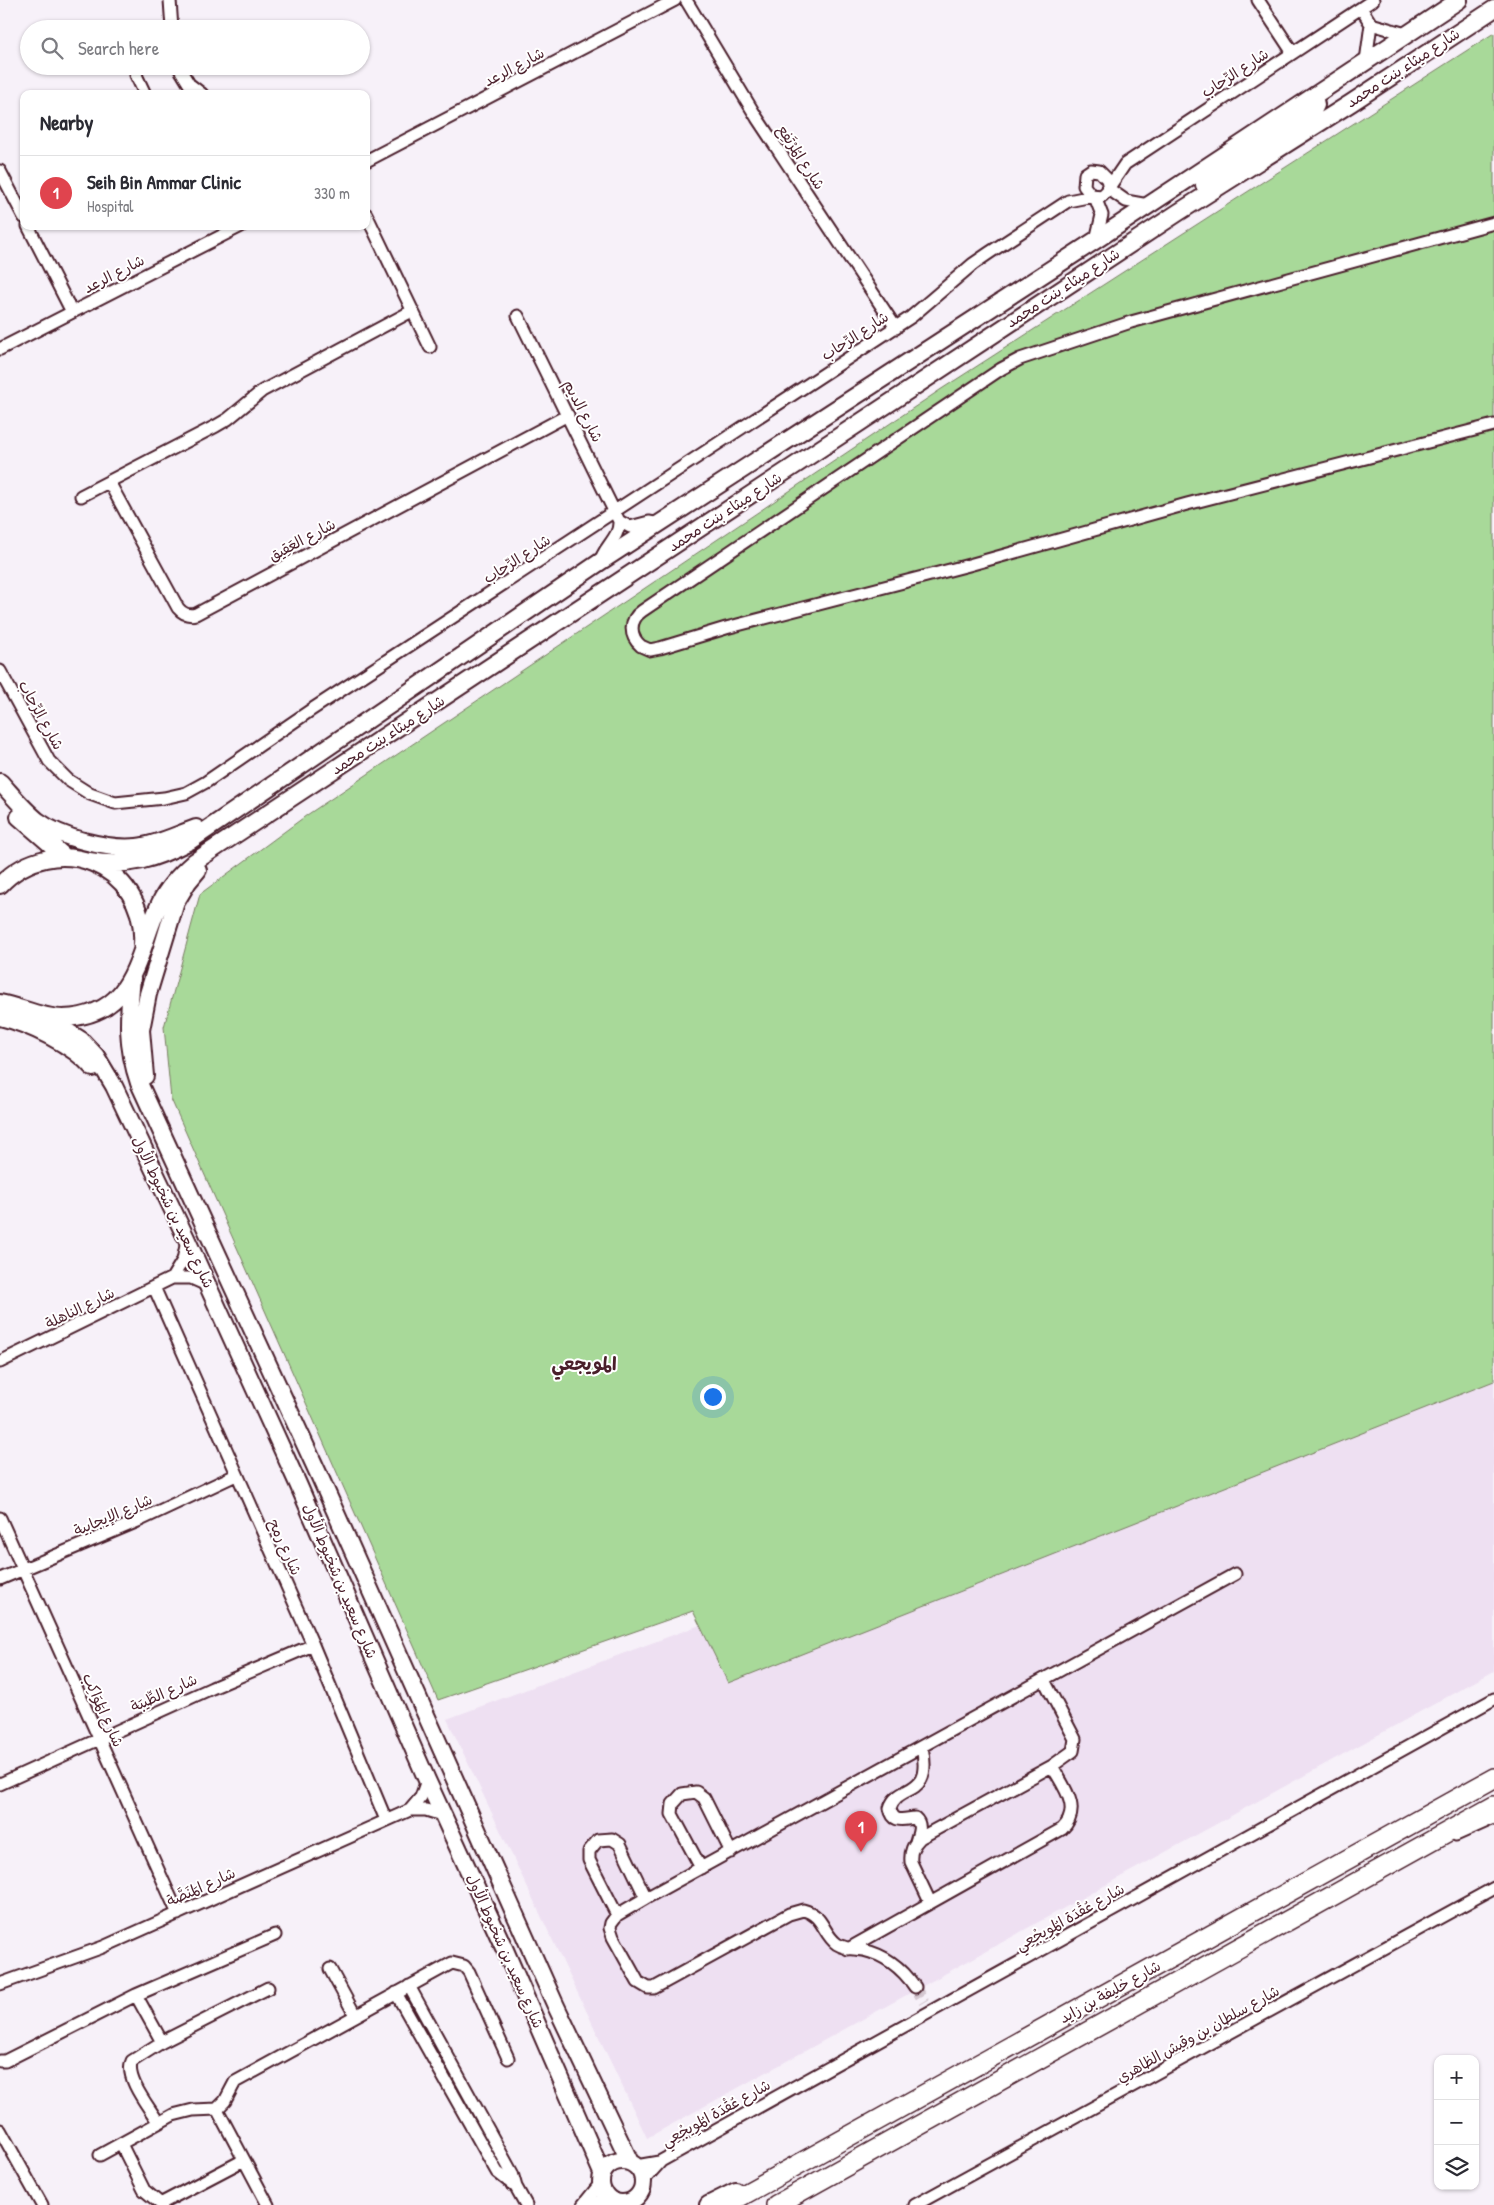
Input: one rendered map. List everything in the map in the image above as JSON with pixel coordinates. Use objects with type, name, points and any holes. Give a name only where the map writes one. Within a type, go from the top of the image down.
[{"type":"highway","name":"شارع خليفة بن زايد","points":[[725,2205],[1494,1778]]},
{"type":"highway","name":"شارع خليفة بن زايد","points":[[776,2205],[1494,1806]]},
{"type":"main road","name":"شارع ميثاء بنت محمد","points":[[89,861],[121,864],[148,859],[190,841],[600,562],[1096,240],[1459,0]]},
{"type":"main road","points":[[1351,103],[1348,86],[1448,20],[1468,0]]},
{"type":"main road","name":"شارع ميثاء بنت محمد","points":[[0,1003],[23,1008],[42,1016],[67,1018],[93,1012],[119,994],[132,977],[158,907],[176,880],[194,862],[1179,212],[1351,103],[1494,9]]},
{"type":"main road","points":[[1179,212],[1202,186],[1234,162],[1314,109],[1316,105],[1314,95]]},
{"type":"main road","points":[[0,782],[37,820],[48,828],[108,846],[123,848],[150,844],[224,818]]},
{"type":"main road","points":[[0,791],[14,812],[28,827],[64,856]]},
{"type":"main road","points":[[148,1099],[142,1048],[143,1012],[171,913],[188,882],[232,838]]},
{"type":"main road","points":[[0,885],[20,867],[34,861],[64,856],[89,861],[110,872],[126,888],[138,908],[143,930],[142,953]]},
{"type":"main road","name":"شارع سعيد بن شخبوط الأول","points":[[132,977],[128,1039],[134,1068],[555,2004],[633,2164]]},
{"type":"main road","points":[[0,988],[23,1008]]},
{"type":"main road","name":"شارع سعيد بن شخبوط الأول","points":[[42,1016],[81,1040],[96,1056],[114,1086],[209,1286],[298,1484],[442,1815],[506,1950],[601,2179]]},
{"type":"main road","points":[[0,1017],[52,1038],[76,1051],[94,1070],[124,1110]]},
{"type":"main road","points":[[388,1692],[398,1689],[404,1692],[431,1750],[449,1765]]},
{"type":"main road","points":[[506,1950],[521,1963],[541,2006],[547,2009],[555,2004]]},
{"type":"main road","points":[[614,2162],[633,2164],[642,2176],[640,2194],[628,2202],[618,2203],[605,2196],[601,2179],[607,2166],[614,2162]]},
{"type":"main road","points":[[708,2205],[742,2188],[766,2182]]},
{"type":"street","points":[[170,0],[171,20]]},
{"type":"street","name":"شارع الرعد","points":[[370,159],[675,0]]},
{"type":"street","name":"شارع المُرْتَفِع","points":[[686,0],[758,118],[896,328]]},
{"type":"street","points":[[1258,0],[1293,53]]},
{"type":"street","name":"شارع الرِّحاب","points":[[1096,170],[1125,164],[1373,0]]},
{"type":"street","points":[[1361,8],[1371,24],[1366,61]]},
{"type":"street","points":[[1371,24],[1406,34]]},
{"type":"street","points":[[136,75],[142,90]]},
{"type":"street","points":[[182,75],[198,90]]},
{"type":"street","name":"شارع الرِّحاب","points":[[1110,188],[1125,164]]},
{"type":"street","points":[[1096,240],[1102,215],[1094,196],[1086,190],[1084,178],[1088,172],[1096,170],[1105,176],[1110,188],[1126,201],[1148,205]]},
{"type":"street","points":[[0,171],[20,209]]},
{"type":"street","name":"شارع الرِّحاب","points":[[0,671],[49,760],[68,780],[90,794],[115,803],[171,796],[186,792],[206,782],[311,710],[617,517],[896,328],[926,306],[973,264],[1068,201],[1084,178]]},
{"type":"street","points":[[1094,196],[1102,196],[1110,188]]},
{"type":"street","name":"شارع الرِّحاب","points":[[1068,201],[1094,196]]},
{"type":"street","points":[[370,222],[430,347]]},
{"type":"street","points":[[1494,223],[1131,322],[1011,363],[642,610],[633,621],[632,634],[641,646],[650,650],[660,648],[726,628],[969,565],[1187,504],[1494,425]]},
{"type":"street","points":[[30,230],[72,312]]},
{"type":"street","name":"شارع الرعد","points":[[0,349],[234,230]]},
{"type":"street","points":[[81,496],[228,419],[262,391],[412,311]]},
{"type":"street","name":"شارع الديم","points":[[518,316],[617,517]]},
{"type":"street","name":"شارع العَقِيق","points":[[109,482],[178,608],[181,612],[191,615],[568,415]]},
{"type":"street","points":[[617,517],[630,527],[649,522],[660,524]]},
{"type":"street","points":[[600,562],[604,552],[617,535],[617,517]]},
{"type":"street","points":[[172,1278],[183,1260],[187,1240]]},
{"type":"street","points":[[172,1278],[191,1278],[209,1286]]},
{"type":"street","name":"شارع الناهلة","points":[[0,1362],[172,1278]]},
{"type":"street","name":"شارع رمح","points":[[154,1288],[236,1475],[314,1645],[386,1820]]},
{"type":"street","name":"شارع الإيجابية","points":[[0,1579],[138,1521],[236,1475]]},
{"type":"street","name":"شارع المَوَاكِب","points":[[0,1518],[178,1914]]},
{"type":"street","points":[[915,1987],[891,1961],[868,1951],[848,1949],[834,1942],[816,1916],[803,1910],[795,1911],[660,1986],[648,1988],[638,1982],[611,1933],[611,1923],[617,1916],[646,1898],[1235,1574]]},
{"type":"street","name":"شارع الطِّيبَة","points":[[0,1784],[99,1738],[314,1645]]},
{"type":"street","points":[[916,1842],[920,1838],[1052,1766],[1073,1751],[1075,1739],[1044,1680]]},
{"type":"street","name":"شارع عُقْدَة المُوِيجْعِي","points":[[633,2164],[661,2161],[926,2007],[1494,1699]]},
{"type":"street","points":[[922,1747],[925,1768],[923,1777],[912,1790],[895,1799],[890,1808],[892,1815],[897,1820],[904,1821],[915,1818],[919,1821],[920,1828],[910,1855],[911,1862],[930,1902]]},
{"type":"street","points":[[848,1949],[1068,1824],[1071,1818],[1072,1803],[1052,1766]]},
{"type":"street","points":[[410,1810],[421,1797],[427,1780]]},
{"type":"street","points":[[701,1868],[672,1814],[673,1804],[682,1794],[696,1792],[704,1798],[731,1852]]},
{"type":"street","name":"شارع المَنَصَّة","points":[[0,1984],[103,1946],[410,1810],[434,1812],[442,1815]]},
{"type":"street","points":[[1430,1842],[1461,1834],[1494,1818]]},
{"type":"street","points":[[617,1916],[588,1860],[589,1851],[598,1840],[612,1839],[620,1844],[646,1898]]},
{"type":"street","name":"شارع سلطان بن وقيش الظاهري","points":[[915,2205],[1494,1888]]},
{"type":"street","points":[[0,2061],[5,2061],[136,1995],[275,1935]]},
{"type":"street","points":[[100,2155],[158,2122],[182,2112],[217,2109],[225,2101],[235,2082],[445,1965],[452,1963],[464,1966],[468,1972],[508,2058]]},
{"type":"street","points":[[330,1968],[355,2015]]},
{"type":"street","points":[[409,1986],[512,2173],[516,2188],[526,2205]]},
{"type":"street","points":[[158,2122],[130,2076],[130,2065],[136,2057],[268,1988]]},
{"type":"street","points":[[396,1994],[498,2172],[516,2188]]},
{"type":"street","points":[[136,1995],[162,2042]]},
{"type":"street","points":[[217,2109],[268,2205]]},
{"type":"street","points":[[0,2130],[42,2205]]},
{"type":"street","points":[[121,2144],[144,2190],[162,2204],[244,2160]]},
{"type":"street","name":"شارع عُقْدَة المُوِيجْعِي","points":[[640,2194],[661,2161]]},
{"type":"street","points":[[584,2205],[601,2179]]},
{"type":"street","points":[[584,2205],[618,2203]]},
{"type":"shaded area","points":[[1494,1381],[1494,1671],[647,2138],[447,1719],[700,1625],[728,1682]]},
{"type":"green space","points":[[1494,33],[1494,1381],[728,1683],[693,1611],[438,1700],[171,1099],[164,1027],[200,894],[307,815],[940,390]]},
{"type":"tunnel","points":[[915,1987],[924,2002]]},
{"type":"place","name":"Seih Bin Ammar Clinic","points":[[861,1852]]},
{"type":"district","name":"المويجعي","points":[[584,1364]]}]
